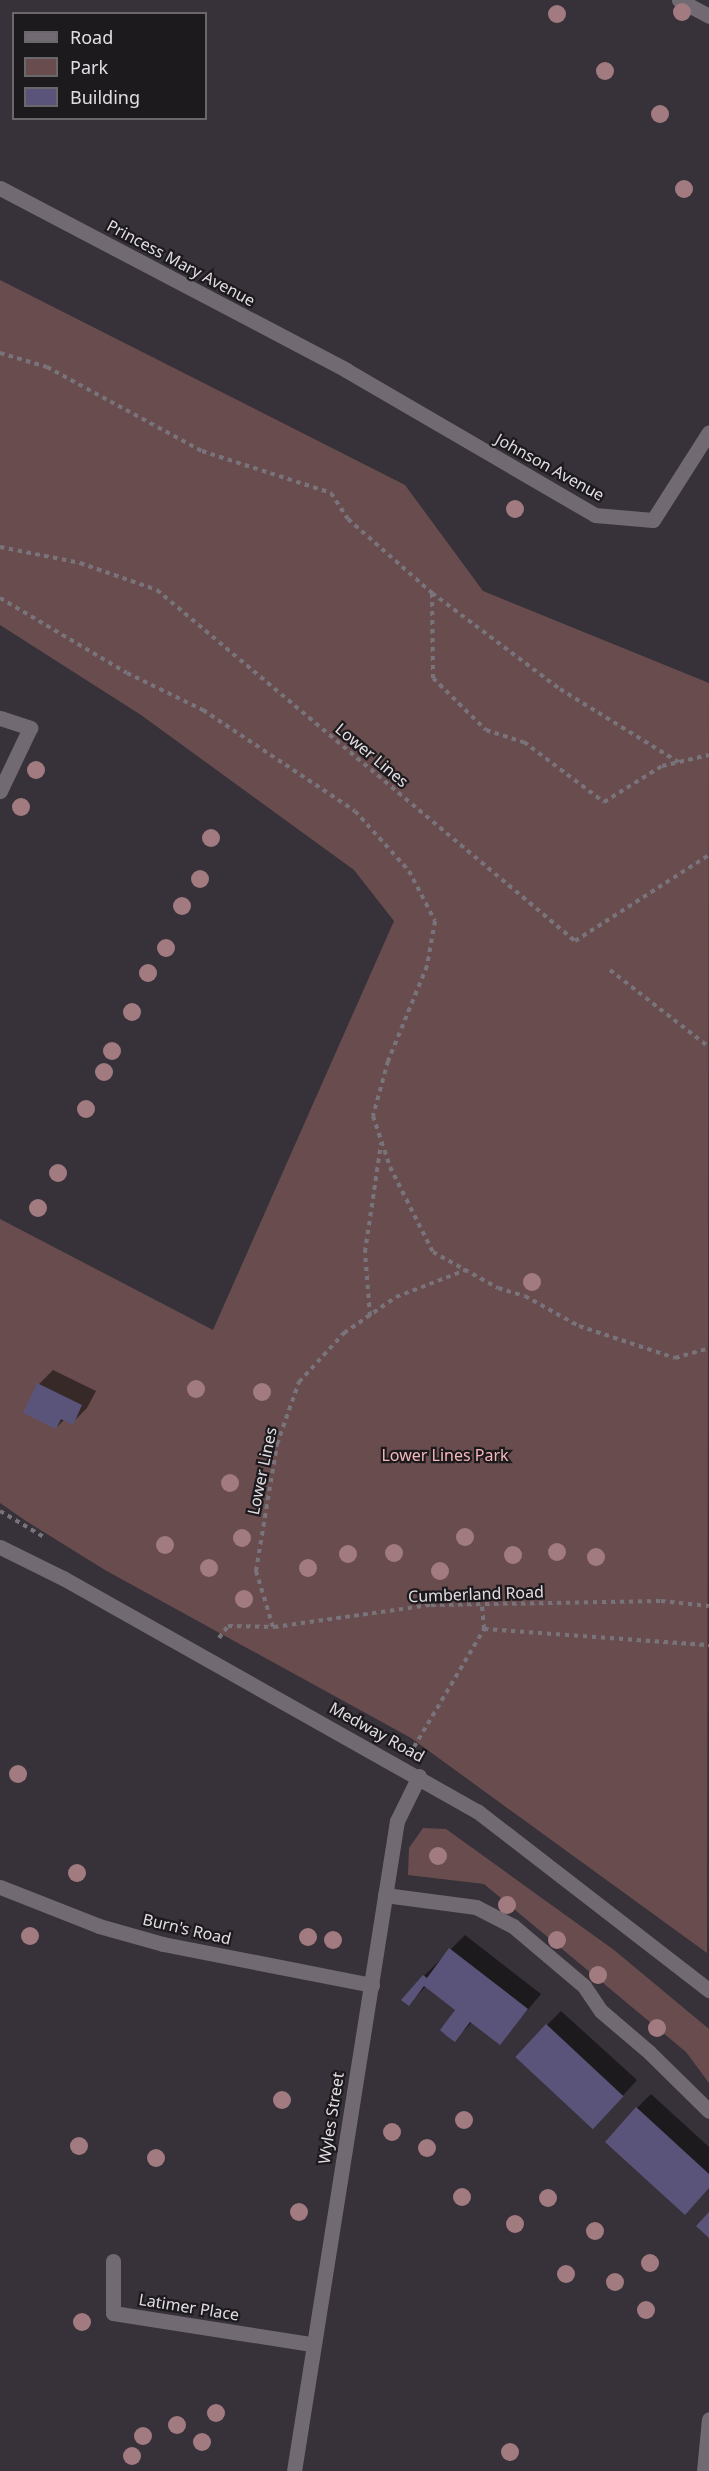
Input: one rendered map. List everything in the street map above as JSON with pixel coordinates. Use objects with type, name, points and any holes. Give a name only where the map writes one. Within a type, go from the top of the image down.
[{"type":"street","points":[[679,0],[709,16]]},
{"type":"street","name":"Princess Mary Avenue","points":[[0,188],[346,370]]},
{"type":"street","name":"Johnson Avenue","points":[[346,370],[595,516],[653,520],[709,432]]},
{"type":"street","points":[[0,718],[30,728],[0,791]]},
{"type":"street","name":"Medway Road","points":[[0,1547],[73,1584],[419,1776],[498,1825],[709,1990]]},
{"type":"street","name":"Wyles Street","points":[[294,2471],[312,2344],[397,1821],[419,1776]]},
{"type":"street","name":"Burn's Road","points":[[0,1887],[99,1926],[163,1944],[372,1985]]},
{"type":"street","points":[[385,1895],[476,1907],[513,1926],[584,1986],[601,2011],[649,2052],[709,2111]]},
{"type":"street","name":"Latimer Place","points":[[113,2261],[113,2313],[312,2344]]},
{"type":"street","points":[[704,2471],[709,2419]]},
{"type":"path","points":[[0,353],[47,367],[202,451],[331,493],[348,519],[432,592],[560,689],[679,762]]},
{"type":"path","name":"Lower Lines","points":[[0,547],[80,562],[157,590],[575,941],[709,855]]},
{"type":"path","points":[[432,592],[434,678],[486,730],[524,742],[604,802],[662,766],[709,755]]},
{"type":"path","points":[[0,598],[127,673],[203,710],[355,811],[409,871],[435,921],[427,966],[388,1061],[373,1116],[390,1167],[433,1252],[498,1287],[525,1296],[579,1326],[675,1358],[709,1348]]},
{"type":"path","points":[[610,970],[709,1047]]},
{"type":"path","points":[[370,1316],[365,1252],[382,1142]]},
{"type":"path","name":"Lower Lines","points":[[273,1627],[256,1571],[277,1444],[298,1382],[345,1333],[396,1297],[466,1270]]},
{"type":"path","name":"Cumberland Road","points":[[219,1638],[228,1626],[273,1627],[431,1605],[661,1601],[709,1606]]},
{"type":"path","points":[[414,1748],[484,1629],[482,1604]]},
{"type":"path","points":[[484,1629],[709,1645]]},
{"type":"green space","name":"Lower Lines Park","points":[[0,280],[405,485],[483,591],[709,683],[707,1953],[411,1738],[105,1570],[0,1503],[0,1219],[213,1330],[394,921],[354,870],[141,715],[0,625]]},
{"type":"green space","points":[[423,1828],[446,1829],[614,1950],[709,2029],[709,2083],[686,2052],[484,1884],[408,1875],[409,1848]]},
{"type":"building","points":[[37,1383],[82,1405],[73,1425],[61,1419],[56,1429],[23,1413]]},
{"type":"building","points":[[449,1948],[528,2009],[500,2045],[470,2022],[455,2042],[448,2037],[440,2030],[455,2010],[424,1986],[409,2006],[401,2000],[423,1975],[427,1978]]},
{"type":"building","points":[[546,2024],[624,2096],[593,2129],[515,2057]]},
{"type":"building","points":[[636,2107],[709,2174],[709,2188],[685,2215],[605,2142]]},
{"type":"building","points":[[709,2212],[709,2238],[696,2226]]}]
